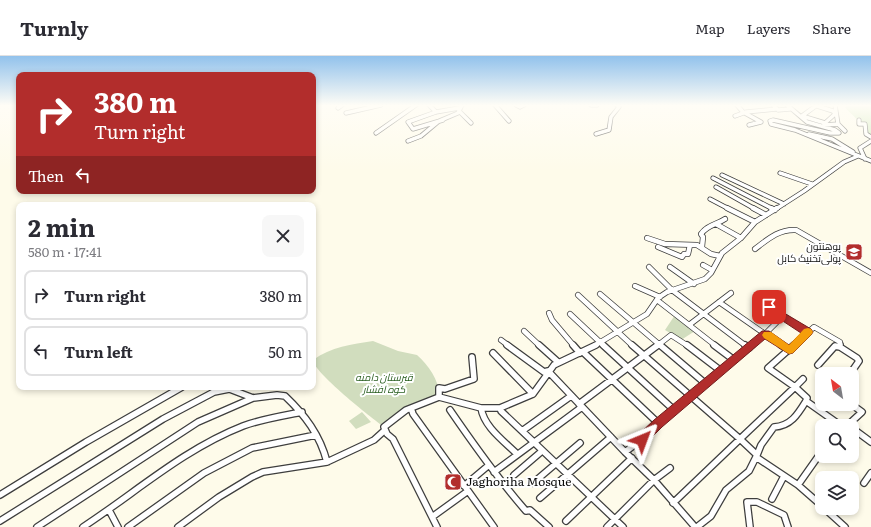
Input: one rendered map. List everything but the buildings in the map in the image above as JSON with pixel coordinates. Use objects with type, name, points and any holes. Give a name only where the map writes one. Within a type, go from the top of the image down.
[{"type":"street","points":[[376,133],[385,127]]},
{"type":"street","points":[[408,141],[421,136],[433,127]]},
{"type":"street","points":[[596,134],[609,130],[609,127]]},
{"type":"street","points":[[782,127],[795,130],[871,162]]},
{"type":"street","points":[[804,127],[830,133],[839,133],[835,130],[824,127]]},
{"type":"street","points":[[842,127],[845,131]]},
{"type":"street","points":[[866,127],[866,134],[871,137]]},
{"type":"street","points":[[809,134],[832,140],[858,156]]},
{"type":"street","points":[[865,159],[860,148],[871,141]]},
{"type":"street","points":[[437,527],[393,439],[386,432],[384,427],[398,414],[439,397],[481,408],[500,408],[533,394],[548,371],[558,362],[581,353],[644,317],[658,298],[672,290],[694,284],[705,279],[720,256],[741,238],[755,222],[784,204],[844,162],[858,156]]},
{"type":"street","points":[[780,173],[812,184]]},
{"type":"street","points":[[722,175],[784,204]]},
{"type":"street","points":[[713,178],[774,210]]},
{"type":"street","points":[[716,187],[766,215]]},
{"type":"street","points":[[710,199],[755,222]]},
{"type":"street","points":[[702,247],[703,237],[701,234],[704,229],[708,225],[716,224],[725,219]]},
{"type":"street","points":[[716,224],[741,238]]},
{"type":"street","points":[[755,249],[775,235],[796,230],[871,273]]},
{"type":"street","points":[[647,238],[665,244],[702,247],[707,252],[720,256]]},
{"type":"street","points":[[658,247],[682,257],[684,254],[688,254],[690,245]]},
{"type":"street","points":[[703,265],[712,270]]},
{"type":"street","points":[[649,267],[672,290],[749,348]]},
{"type":"street","points":[[670,267],[694,284]]},
{"type":"street","points":[[635,286],[658,298],[689,325],[734,360]]},
{"type":"street","points":[[689,325],[731,292]]},
{"type":"street","points":[[600,294],[706,384]]},
{"type":"street","points":[[578,295],[617,332],[740,439],[757,456],[798,485],[815,500]]},
{"type":"street","points":[[759,300],[808,332]]},
{"type":"street","points":[[719,302],[789,350]]},
{"type":"street","points":[[549,313],[552,320],[581,353],[658,423]]},
{"type":"street","points":[[570,314],[674,410]]},
{"type":"street","points":[[625,452],[642,440],[658,423],[749,348],[777,322]]},
{"type":"street","points":[[830,419],[806,401],[807,398],[795,387],[768,368],[814,327],[840,342],[840,347]]},
{"type":"street","points":[[524,331],[558,362]]},
{"type":"street","points":[[494,472],[671,335],[692,348],[721,371]]},
{"type":"street","points":[[501,340],[544,372],[548,371],[611,438],[654,480],[696,527],[711,516],[726,490],[749,471],[757,456],[761,444],[774,427],[779,428],[793,420],[806,401]]},
{"type":"street","points":[[818,365],[835,346],[840,347],[857,358],[859,361],[855,367]]},
{"type":"street","points":[[493,354],[533,394]]},
{"type":"street","points":[[439,397],[439,388],[445,389],[474,379],[472,357]]},
{"type":"street","points":[[673,502],[803,379]]},
{"type":"street","points":[[0,495],[86,442],[177,390]]},
{"type":"street","points":[[0,522],[163,419],[220,390]]},
{"type":"street","points":[[232,390],[253,398]]},
{"type":"street","points":[[37,527],[198,422],[253,398],[277,395],[285,396],[302,412],[311,425],[324,446],[327,462]]},
{"type":"street","points":[[522,431],[571,396]]},
{"type":"street","points":[[411,408],[413,414],[494,527]]},
{"type":"street","points":[[481,408],[481,412],[485,419],[517,454]]},
{"type":"street","points":[[500,408],[501,411],[542,451],[623,527]]},
{"type":"street","points":[[450,410],[494,472],[526,511],[530,510],[549,527]]},
{"type":"street","points":[[854,419],[862,412],[859,410]]},
{"type":"street","points":[[83,527],[110,510],[169,468],[228,432],[257,421],[302,412]]},
{"type":"street","points":[[178,527],[236,486],[259,473],[327,462],[374,440],[386,432]]},
{"type":"street","points":[[859,433],[871,442]]},
{"type":"street","points":[[128,527],[204,473],[252,448],[316,435]]},
{"type":"street","points":[[540,498],[611,438]]},
{"type":"street","points":[[533,483],[580,442]]},
{"type":"street","points":[[514,475],[542,451]]},
{"type":"street","points":[[566,521],[632,458]]},
{"type":"street","points":[[798,485],[815,461]]},
{"type":"street","points":[[432,517],[466,488],[489,465]]},
{"type":"street","points":[[607,527],[654,480],[670,468]]},
{"type":"street","points":[[864,483],[871,473]]},
{"type":"street","points":[[772,499],[784,476]]},
{"type":"street","points":[[750,527],[747,502],[757,502],[784,515],[788,527]]},
{"type":"street","points":[[110,510],[118,527]]},
{"type":"street","points":[[832,515],[845,527]]},
{"type":"green space","points":[[866,127],[871,127],[871,137],[866,134]]},
{"type":"green space","points":[[675,315],[695,331],[681,340],[665,330]]},
{"type":"green space","name":"قبرستان دامنه کوه افشار","points":[[373,341],[398,351],[417,355],[433,374],[438,385],[439,397],[406,410],[384,427],[332,384],[316,366],[316,358],[334,349]]},
{"type":"green space","points":[[362,412],[371,422],[356,429],[349,421]]},
{"type":"slow traffic","points":[[767,335],[789,350],[808,332]]},
{"type":"place","name":"پوهنتون پولی‌تخنیک کابل","points":[[854,252]]},
{"type":"place","name":"Jaghoriha Mosque","points":[[453,482]]},
{"type":"route","points":[[642,440],[643,437],[658,423],[765,334],[789,350],[808,332],[769,307]]}]
